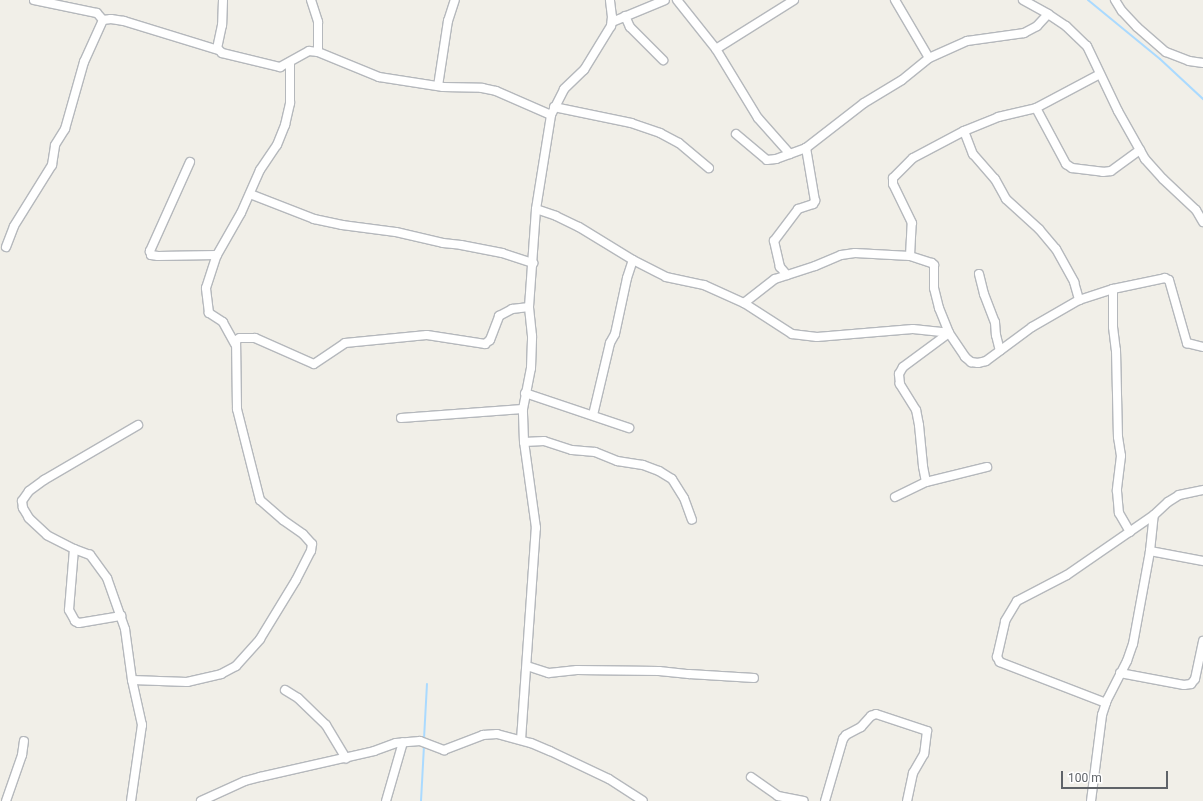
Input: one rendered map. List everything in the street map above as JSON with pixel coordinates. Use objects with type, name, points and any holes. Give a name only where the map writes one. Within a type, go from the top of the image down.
[{"type":"street","points":[[34,0],[72,3],[97,13],[103,20]]},
{"type":"street","points":[[218,50],[217,44],[222,25],[223,0]]},
{"type":"street","points":[[311,0],[318,22],[318,52]]},
{"type":"street","points":[[438,86],[448,22],[455,0]]},
{"type":"street","points":[[521,740],[536,528],[524,442],[523,409],[531,368],[532,336],[529,307],[540,172],[551,115],[554,107],[564,89],[584,70],[590,62],[612,22],[610,0]]},
{"type":"street","points":[[612,22],[665,0]]},
{"type":"street","points":[[677,0],[716,49],[758,118],[790,154]]},
{"type":"street","points":[[716,49],[794,0]]},
{"type":"street","points":[[895,0],[929,58]]},
{"type":"street","points":[[1023,0],[1066,26],[1087,46],[1140,150],[1158,174],[1196,210],[1203,222]]},
{"type":"street","points":[[1116,0],[1122,11],[1156,46],[1173,56],[1203,63]]},
{"type":"street","points":[[736,134],[767,160],[776,159],[806,148],[864,103],[902,80],[929,58],[967,41],[1024,33],[1037,26],[1048,14]]},
{"type":"street","points":[[625,16],[630,27],[663,60]]},
{"type":"street","points":[[103,20],[111,19],[124,21],[218,50],[224,54],[275,67],[290,63],[308,51],[318,52],[379,77],[438,86],[473,87],[496,91],[551,115]]},
{"type":"street","points":[[6,247],[14,226],[52,165],[55,145],[65,129],[84,62],[103,20]]},
{"type":"street","points":[[132,680],[187,682],[221,674],[236,666],[260,639],[296,580],[312,544],[303,534],[283,520],[260,500],[237,409],[235,344],[223,322],[209,313],[207,307],[206,288],[217,255],[250,194],[260,170],[278,145],[285,125],[290,103],[290,63]]},
{"type":"street","points":[[910,256],[912,223],[893,184],[893,178],[913,158],[964,131],[998,117],[1036,108],[1100,74]]},
{"type":"street","points":[[554,107],[631,123],[660,133],[679,143],[709,168]]},
{"type":"street","points":[[1036,108],[1066,164],[1072,168],[1103,172],[1111,171],[1140,150]]},
{"type":"street","points":[[964,131],[972,154],[995,179],[1006,199],[1039,229],[1056,249],[1074,282],[1079,300]]},
{"type":"street","points":[[787,275],[780,267],[774,241],[798,209],[813,204],[815,201],[806,148]]},
{"type":"street","points":[[190,162],[150,251],[151,255],[217,255]]},
{"type":"street","points":[[250,194],[314,219],[342,225],[396,232],[443,243],[502,253],[533,263]]},
{"type":"street","points":[[536,209],[556,216],[579,227],[634,260],[666,277],[704,285],[744,303],[774,324],[792,334],[800,336],[913,329],[949,333]]},
{"type":"street","points":[[744,303],[769,283],[841,255],[855,253],[910,256],[932,262],[934,265],[934,288],[939,308],[949,333],[965,357],[971,362],[986,361],[1032,326],[1079,300],[1113,289],[1161,278],[1170,280],[1187,343],[1203,347]]},
{"type":"street","points":[[593,415],[610,343],[615,334],[626,284],[634,260]]},
{"type":"street","points":[[979,274],[984,294],[995,322],[996,335],[1000,351]]},
{"type":"street","points":[[1113,289],[1113,327],[1116,350],[1118,437],[1121,456],[1117,491],[1119,513],[1130,532]]},
{"type":"street","points":[[235,344],[236,340],[240,338],[255,338],[314,364],[345,343],[427,335],[486,344],[490,340],[499,316],[512,309],[529,307]]},
{"type":"street","points":[[926,482],[922,466],[920,425],[916,410],[900,384],[899,374],[903,367],[949,333]]},
{"type":"street","points":[[525,393],[629,428]]},
{"type":"street","points":[[401,418],[523,409]]},
{"type":"street","points":[[131,801],[142,725],[132,680],[125,629],[107,578],[90,555],[74,549],[47,535],[29,518],[23,508],[22,501],[34,487],[138,425]]},
{"type":"street","points":[[524,442],[544,441],[572,450],[595,452],[617,461],[643,465],[659,471],[672,479],[684,498],[692,520]]},
{"type":"street","points":[[896,497],[926,482],[988,467]]},
{"type":"street","points":[[1106,703],[1000,662],[997,657],[1005,621],[1017,601],[1067,575],[1154,515],[1168,502],[1179,495],[1203,490]]},
{"type":"street","points":[[1091,801],[1102,715],[1106,703],[1127,661],[1133,644],[1150,550],[1154,515]]},
{"type":"street","points":[[74,549],[69,610],[75,621],[79,623],[120,616]]},
{"type":"street","points":[[1150,550],[1203,562]]},
{"type":"street","points":[[1120,673],[1184,685],[1191,684],[1195,679],[1203,641]]},
{"type":"street","points":[[527,666],[549,673],[577,670],[659,671],[754,678]]},
{"type":"street","points":[[285,690],[298,698],[326,725],[346,758]]},
{"type":"street","points":[[825,801],[843,739],[846,735],[861,727],[871,716],[876,714],[927,731],[924,754],[913,773],[907,801]]},
{"type":"street","points":[[202,801],[253,779],[346,758],[402,742],[420,741],[444,750],[483,735],[497,734],[538,746],[609,779],[643,801]]},
{"type":"street","points":[[6,801],[22,755],[24,741]]},
{"type":"street","points":[[386,801],[402,742]]},
{"type":"street","points":[[751,777],[778,796],[804,801]]},
{"type":"waterway","points":[[1088,0],[1160,59],[1203,99]]},
{"type":"waterway","points":[[424,739],[427,684]]},
{"type":"waterway","points":[[421,801],[424,746]]}]
